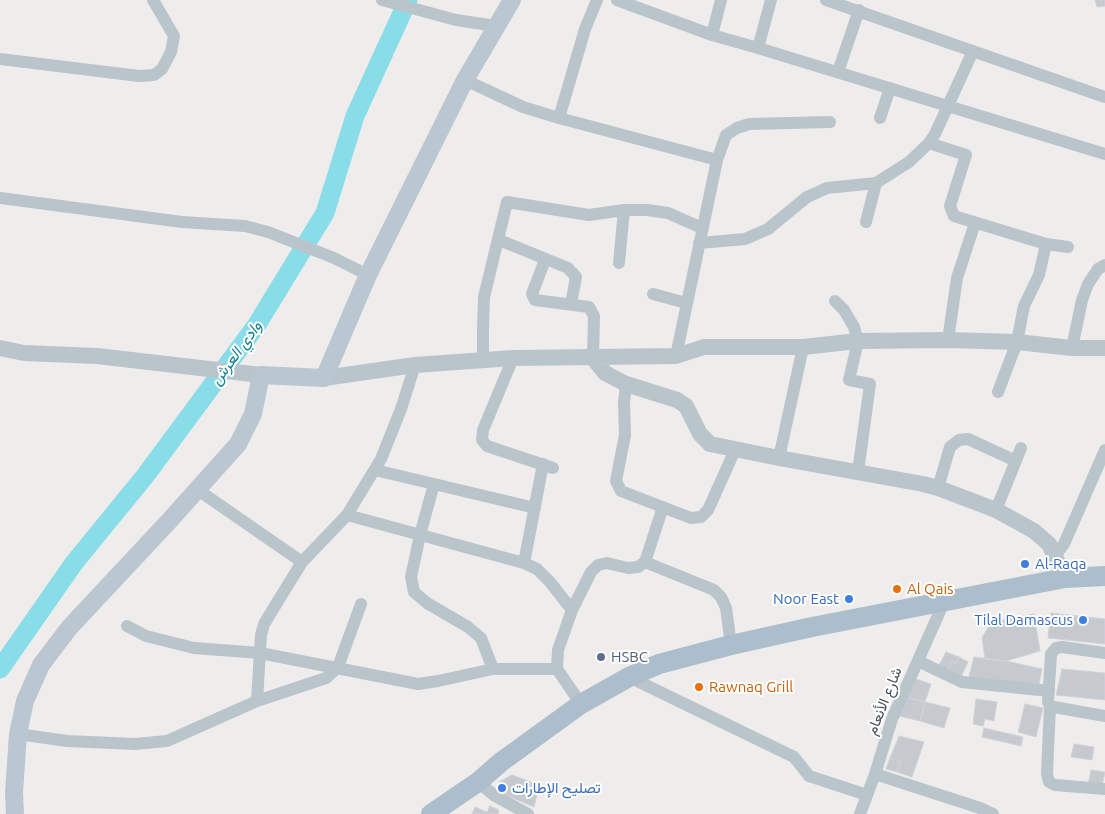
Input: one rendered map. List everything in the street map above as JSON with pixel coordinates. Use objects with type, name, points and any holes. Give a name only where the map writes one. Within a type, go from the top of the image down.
[{"type":"main road","points":[[15,814],[14,794],[18,734],[25,701],[41,665],[69,628],[198,490],[238,444],[253,414],[261,375],[324,378],[368,275],[464,80],[512,0]]},
{"type":"main road","points":[[431,814],[478,782],[501,762],[580,704],[629,677],[659,664],[731,645],[812,627],[1065,578],[1105,576]]},
{"type":"main road","points":[[0,814],[14,794]]},
{"type":"street","points":[[0,59],[139,76],[154,75],[162,69],[167,60],[171,52],[174,36],[154,0]]},
{"type":"street","points":[[382,0],[456,20],[496,26]]},
{"type":"street","points":[[559,118],[585,28],[597,0]]},
{"type":"street","points":[[617,0],[712,35],[1105,154]]},
{"type":"street","points":[[712,35],[721,0]]},
{"type":"street","points":[[758,48],[771,0]]},
{"type":"street","points":[[826,0],[1105,97]]},
{"type":"street","points":[[838,72],[859,10]]},
{"type":"street","points":[[699,242],[745,239],[768,229],[807,197],[827,188],[876,183],[910,162],[929,143],[935,134],[973,51]]},
{"type":"street","points":[[464,80],[523,107],[717,160]]},
{"type":"street","points":[[880,118],[890,88]]},
{"type":"street","points":[[676,356],[717,160],[726,135],[737,128],[749,124],[830,122]]},
{"type":"street","points":[[929,143],[966,155],[950,206],[954,216],[975,224],[1003,230],[1046,244],[1068,247]]},
{"type":"street","points":[[866,222],[876,183]]},
{"type":"street","points":[[0,198],[182,222],[245,226],[268,232],[334,258],[368,275]]},
{"type":"street","points":[[483,361],[484,297],[507,202],[589,215],[624,210],[647,210],[668,214],[702,228]]},
{"type":"street","points":[[620,263],[624,210]]},
{"type":"street","points":[[948,340],[958,278],[975,224]]},
{"type":"street","points":[[499,240],[568,268],[576,277],[571,304]]},
{"type":"street","points":[[998,392],[1017,342],[1024,306],[1039,276],[1046,244]]},
{"type":"street","points":[[545,260],[532,294],[535,300],[589,307],[594,316],[593,358],[605,373],[626,384],[677,400],[686,406],[700,434],[710,444],[938,488],[996,510],[1034,532],[1049,544],[1065,578]]},
{"type":"street","points":[[1072,348],[1082,300],[1088,284],[1098,269],[1105,265]]},
{"type":"street","points":[[653,294],[686,303]]},
{"type":"street","points":[[835,301],[844,310],[854,327],[858,341],[850,380],[870,384],[858,472]]},
{"type":"street","points":[[324,378],[415,365],[513,358],[676,356],[704,347],[803,346],[858,341],[948,340],[1017,342],[1072,348],[1105,348]]},
{"type":"street","points":[[779,458],[803,346]]},
{"type":"street","points":[[0,348],[24,353],[97,356],[261,375]]},
{"type":"street","points":[[513,358],[483,430],[482,440],[487,446],[548,466],[535,508],[524,563]]},
{"type":"street","points":[[257,701],[264,624],[302,562],[347,515],[375,470],[397,418],[415,365]]},
{"type":"street","points":[[626,384],[624,403],[625,435],[616,485],[621,491],[691,518],[701,517],[708,510],[735,450]]},
{"type":"street","points":[[938,488],[950,447],[959,440],[968,439],[1016,461]]},
{"type":"street","points":[[996,510],[1021,448]]},
{"type":"street","points":[[1055,556],[1064,544],[1105,450]]},
{"type":"street","points":[[375,470],[535,508]]},
{"type":"street","points":[[434,484],[410,577],[414,592],[427,603],[468,627],[481,638],[493,669]]},
{"type":"street","points":[[198,490],[302,562]]},
{"type":"street","points":[[580,704],[558,669],[558,650],[572,610],[591,572],[598,564],[628,568],[638,567],[645,562],[663,507]]},
{"type":"street","points":[[347,515],[524,563],[537,569],[572,610]]},
{"type":"street","points":[[645,562],[714,590],[726,608],[731,645]]},
{"type":"street","name":"شارع الأنعام","points":[[860,814],[892,719],[944,602]]},
{"type":"street","points":[[18,734],[86,742],[135,744],[167,741],[257,701],[326,678],[338,667],[361,604]]},
{"type":"street","points":[[127,626],[146,636],[194,648],[260,653],[418,684],[493,669],[558,669]]},
{"type":"street","points":[[1105,653],[1062,647],[1056,648],[1051,654],[1047,774],[1049,782],[1055,785],[1105,789]]},
{"type":"street","points":[[918,661],[962,682],[1049,692]]},
{"type":"street","points":[[629,677],[794,757],[809,776],[867,795]]},
{"type":"street","points":[[1050,706],[1105,716]]},
{"type":"street","points":[[875,774],[980,808],[993,814]]},
{"type":"street","points":[[478,782],[495,796],[528,814]]},
{"type":"building","points":[[1095,0],[1105,0],[1105,6],[1097,7]]},
{"type":"building","points":[[1051,613],[1105,619],[1105,644],[1048,638]]},
{"type":"building","points":[[1034,614],[1040,651],[1006,661],[985,659],[982,638],[991,622]]},
{"type":"building","points":[[946,652],[959,657],[956,664],[952,661],[946,673],[937,669]]},
{"type":"building","points":[[959,657],[968,662],[960,679],[946,673],[952,661],[956,664]]},
{"type":"building","points":[[974,657],[1006,661],[1042,669],[1038,689],[968,680]]},
{"type":"building","points":[[1062,669],[1105,673],[1105,700],[1056,695]]},
{"type":"building","points":[[913,678],[931,684],[925,702],[906,697]]},
{"type":"building","points":[[906,697],[925,702],[920,721],[899,716]]},
{"type":"building","points":[[976,699],[997,702],[994,721],[985,719],[983,726],[973,724]]},
{"type":"building","points":[[925,702],[950,708],[944,728],[920,721]]},
{"type":"building","points":[[1025,704],[1043,708],[1036,737],[1018,732]]},
{"type":"building","points":[[984,728],[1023,737],[1021,746],[982,737]]},
{"type":"building","points":[[899,736],[924,742],[912,777],[897,772],[901,761],[890,758]]},
{"type":"building","points":[[1074,744],[1094,747],[1092,760],[1071,757]]},
{"type":"building","points":[[890,758],[901,761],[897,772],[886,769]]},
{"type":"building","points":[[1091,770],[1105,772],[1102,786],[1088,785]]},
{"type":"building","points":[[512,775],[539,785],[534,807],[501,793],[499,782]]},
{"type":"building","points":[[490,806],[499,810],[498,814],[472,814],[475,807],[487,812]]},
{"type":"waterway","name":"وادي العرش","points":[[0,669],[74,563],[145,476],[256,326],[325,213],[355,116],[408,0]]},
{"type":"place","name":"Al-Raqa","points":[[1025,564]]},
{"type":"place","name":"Al Qais","points":[[897,589]]},
{"type":"place","name":"Noor East","points":[[849,599]]},
{"type":"place","name":"Tilal Damascus","points":[[1083,620]]},
{"type":"place","name":"HSBC","points":[[601,657]]},
{"type":"place","name":"Rawnaq Grill","points":[[699,687]]},
{"type":"place","name":"تصليح الإطارات","points":[[502,788]]}]
